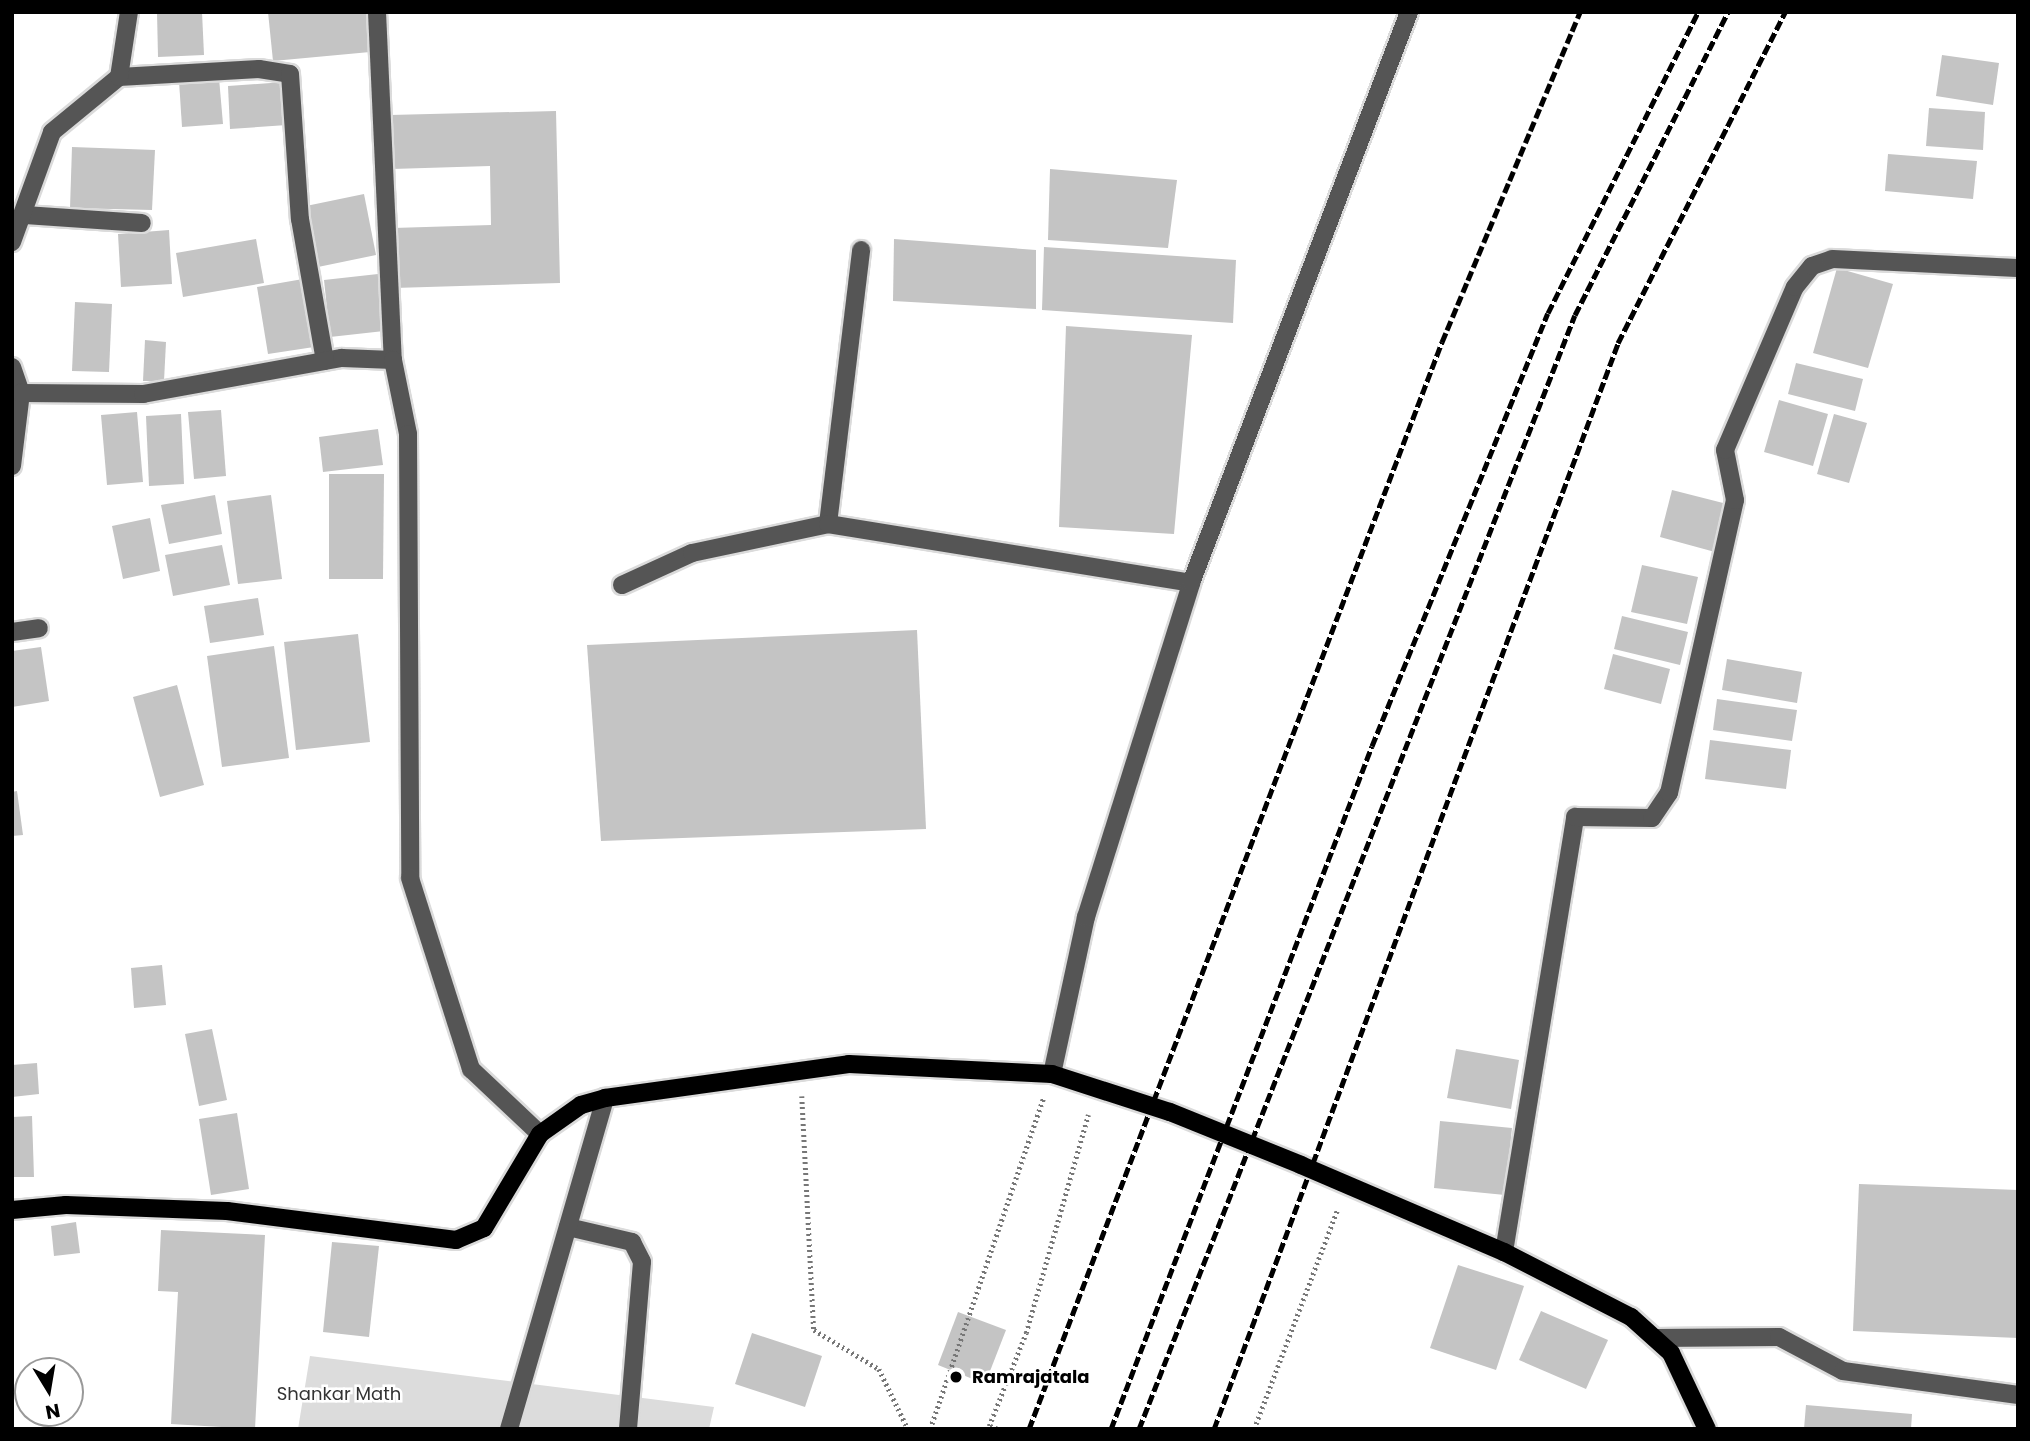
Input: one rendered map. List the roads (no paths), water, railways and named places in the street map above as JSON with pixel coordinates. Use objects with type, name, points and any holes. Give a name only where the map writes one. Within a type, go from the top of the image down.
[{"type":"main road","points":[[12,1210],[66,1205],[227,1211],[456,1240],[484,1228],[540,1134],[581,1105],[605,1098],[849,1064],[969,1065],[1052,1074],[1170,1112],[1345,1188],[1504,1252],[1631,1317],[1671,1353],[1707,1429]]},
{"type":"street","points":[[119,77],[129,12]]},
{"type":"street","points":[[377,12],[393,360],[408,434],[410,878],[471,1069],[540,1134]]},
{"type":"street","points":[[1052,1074],[1086,917],[1191,583],[1409,12]]},
{"type":"street","points":[[12,242],[25,215],[52,132],[119,77],[259,69],[290,74],[300,219],[325,361]]},
{"type":"street","points":[[25,215],[142,223]]},
{"type":"street","points":[[828,524],[861,250]]},
{"type":"street","points":[[1504,1252],[1576,817],[1652,818],[1670,793],[1735,500],[1726,450],[1795,287],[1812,266],[1832,259],[2018,268]]},
{"type":"street","points":[[21,393],[143,394],[325,361],[393,360]]},
{"type":"street","points":[[12,367],[21,393],[12,466]]},
{"type":"street","points":[[622,585],[692,553],[828,524],[1191,583]]},
{"type":"street","points":[[12,632],[39,628]]},
{"type":"street","points":[[509,1429],[605,1098]]},
{"type":"street","points":[[568,1227],[632,1242],[642,1262],[628,1429]]},
{"type":"street","points":[[1654,1338],[1779,1338],[1843,1371],[2018,1395]]},
{"type":"railway","points":[[1029,1429],[1442,342],[1580,12]]},
{"type":"railway","points":[[1111,1429],[1372,746],[1548,313],[1698,12]]},
{"type":"railway","points":[[1139,1429],[1575,315],[1728,12]]},
{"type":"railway","points":[[1214,1429],[1618,343],[1785,12]]},
{"type":"place","name":"Ramrajatala","points":[[956,1377]]},
{"type":"park label","name":"Shankar Math","points":[[339,1394]]}]
